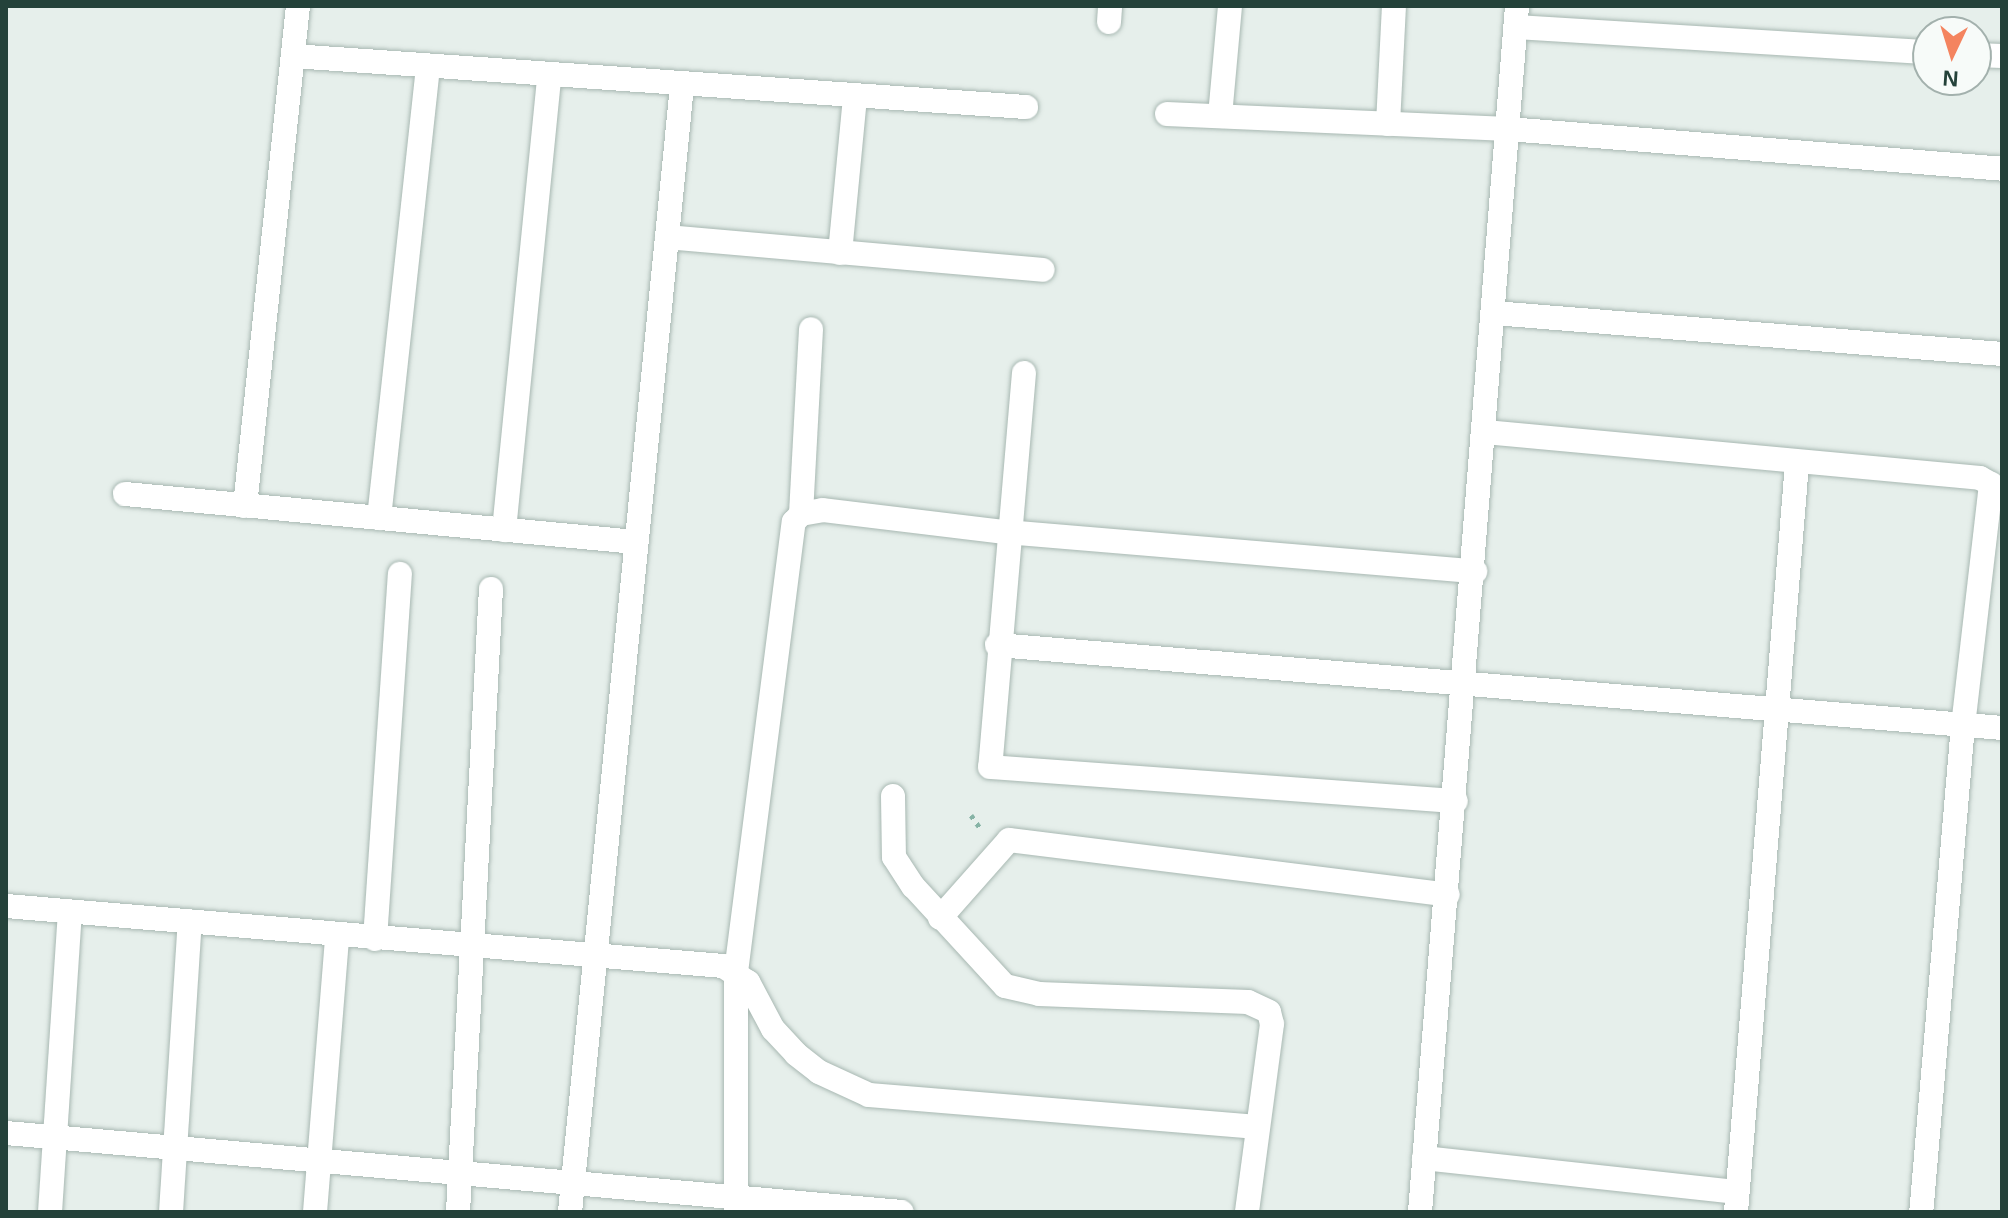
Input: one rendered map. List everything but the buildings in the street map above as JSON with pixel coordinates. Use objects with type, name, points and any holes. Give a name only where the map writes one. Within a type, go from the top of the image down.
[{"type":"street","points":[[245,506],[298,6]]},
{"type":"street","points":[[1220,116],[1230,6]]},
{"type":"street","points":[[1388,124],[1394,6]]},
{"type":"street","points":[[1420,1212],[1475,571],[1516,16],[1912,51]]},
{"type":"street","points":[[293,56],[682,86],[1026,107]]},
{"type":"street","points":[[379,518],[428,66]]},
{"type":"street","points":[[504,530],[549,76]]},
{"type":"street","points":[[570,1212],[682,86]]},
{"type":"street","points":[[840,253],[855,97]]},
{"type":"street","points":[[1167,114],[1508,129],[2002,169]]},
{"type":"street","points":[[667,237],[1043,270]]},
{"type":"street","points":[[1494,313],[2002,354]]},
{"type":"street","points":[[736,1205],[736,972],[794,522],[801,514],[811,329]]},
{"type":"street","points":[[1024,373],[1006,532],[990,767],[1456,801]]},
{"type":"street","points":[[1485,432],[1980,478],[1991,484],[1963,725],[1921,1212]]},
{"type":"street","points":[[1424,1158],[1737,1202],[1773,707],[1797,463]]},
{"type":"street","points":[[125,494],[636,542]]},
{"type":"street","points":[[801,514],[823,510],[1006,532],[1475,571]]},
{"type":"street","points":[[375,939],[400,574]]},
{"type":"street","points":[[458,1212],[491,589]]},
{"type":"street","points":[[997,645],[2002,728]]},
{"type":"street","points":[[893,796],[894,857],[940,918],[991,977],[1018,992],[1261,1005],[1272,1024],[1247,1212]]},
{"type":"street","points":[[940,918],[1009,840],[1448,895]]},
{"type":"street","points":[[6,906],[337,936],[473,943],[701,962],[736,972],[748,982],[773,1029],[796,1054],[819,1072],[869,1095],[1258,1127]]},
{"type":"street","points":[[50,1212],[70,912]]},
{"type":"street","points":[[171,1212],[190,922]]},
{"type":"street","points":[[315,1212],[337,936]]},
{"type":"street","points":[[6,1133],[571,1183],[736,1205],[902,1212]]},
{"type":"path","points":[[971,815],[986,836]]}]
